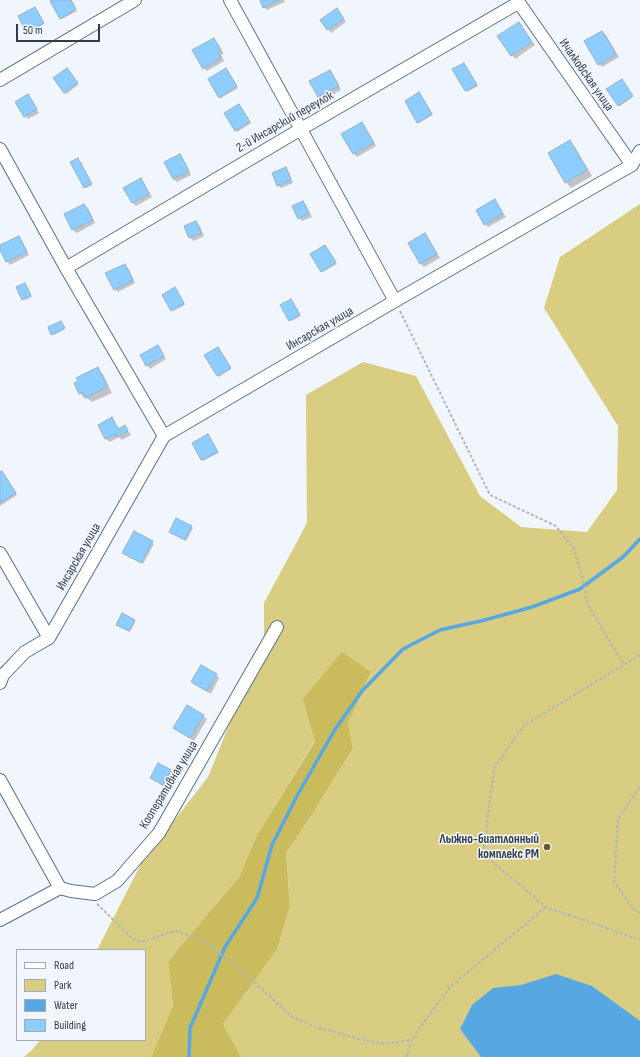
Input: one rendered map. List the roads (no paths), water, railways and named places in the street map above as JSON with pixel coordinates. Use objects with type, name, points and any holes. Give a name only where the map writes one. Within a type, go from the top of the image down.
[{"type":"street","points":[[0,80],[135,0]]},
{"type":"street","points":[[230,0],[395,301]]},
{"type":"street","name":"2-й Инсарский переулок","points":[[66,268],[517,1]]},
{"type":"street","name":"Ичалковская улица","points":[[517,1],[632,165]]},
{"type":"street","points":[[0,149],[66,268],[164,436]]},
{"type":"street","points":[[632,165],[640,151]]},
{"type":"street","name":"Инсарская улица","points":[[49,638],[164,436],[632,165]]},
{"type":"street","points":[[0,553],[49,638],[25,652],[3,675],[0,683]]},
{"type":"street","name":"Кооперативная улица","points":[[60,888],[95,894],[117,881],[159,833],[277,627]]},
{"type":"street","points":[[0,780],[60,888],[0,920]]},
{"type":"water","points":[[556,974],[592,986],[640,1021],[640,1057],[481,1057],[460,1029],[472,1005],[493,988],[521,985]]},
{"type":"waterway","points":[[189,1057],[190,1028],[225,947],[257,898],[272,845],[298,794],[334,731],[362,691],[403,649],[440,630],[485,620],[532,607],[580,589],[623,557],[640,539]]},
{"type":"place","name":"Лыжно-биатлонный комплекс РМ","points":[[547,847]]}]
